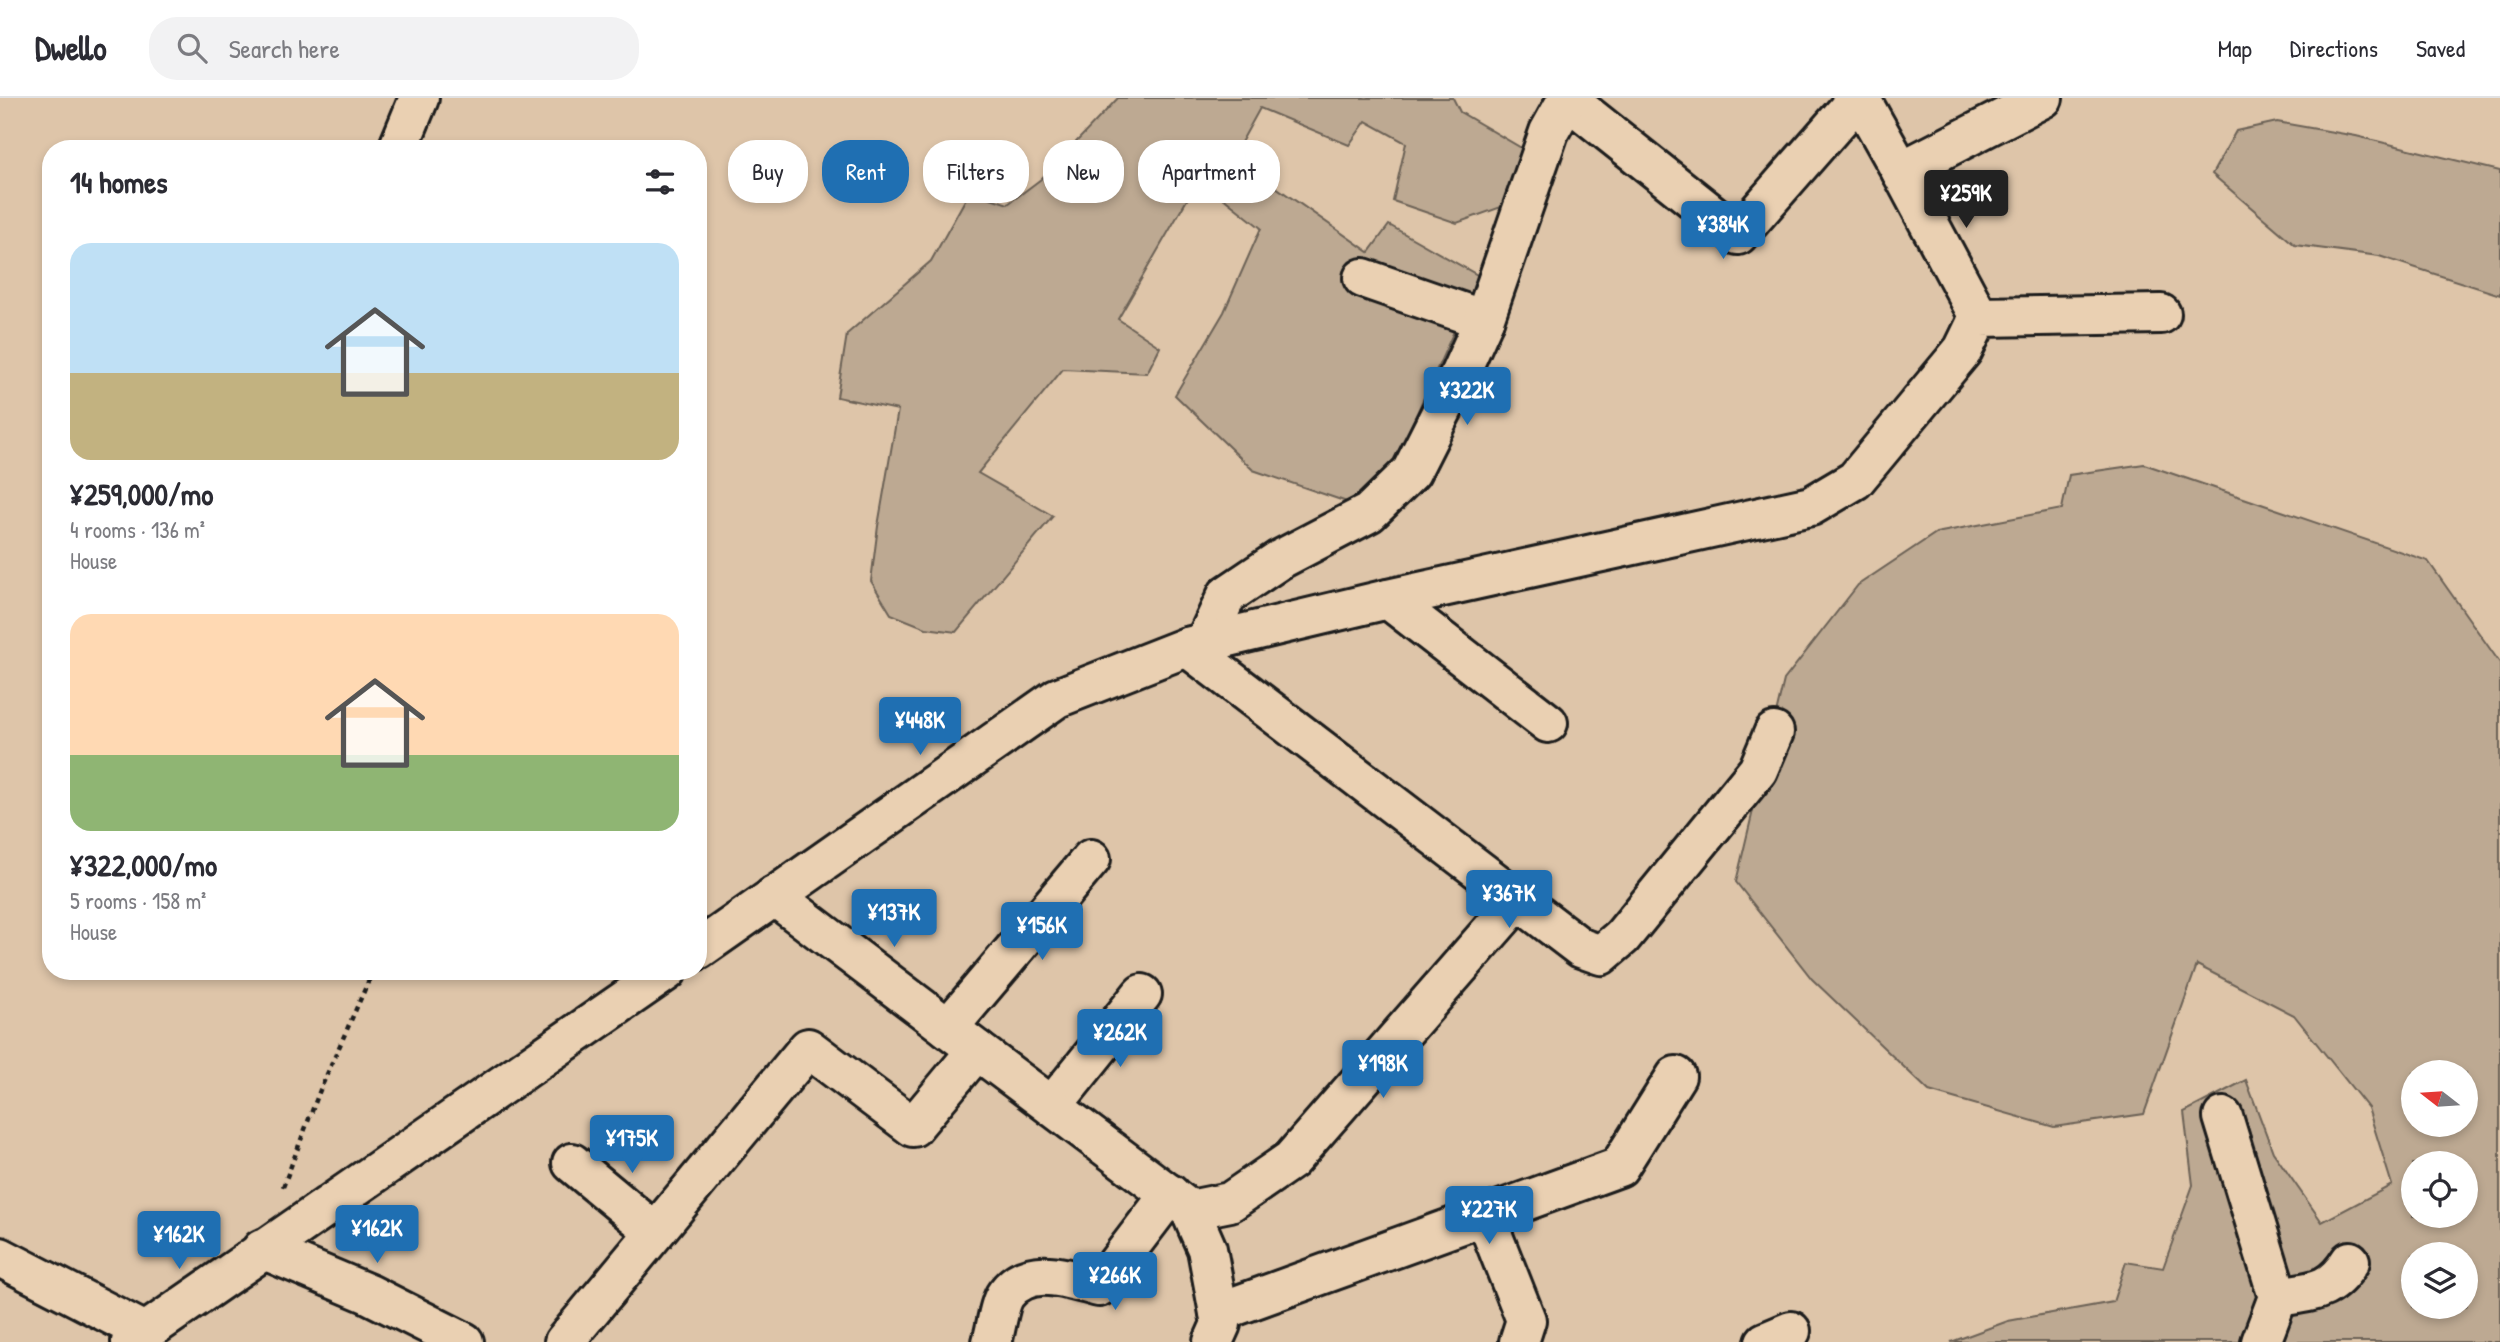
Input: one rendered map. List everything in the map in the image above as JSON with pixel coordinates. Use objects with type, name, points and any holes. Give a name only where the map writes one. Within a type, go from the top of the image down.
[{"type":"street","points":[[402,140],[419,98]]},
{"type":"street","points":[[1196,645],[1227,595],[1279,559],[1369,513],[1411,472],[1483,320],[1549,132],[1567,98],[1738,235],[1859,98],[1979,317]]},
{"type":"street","points":[[1901,171],[2043,98]]},
{"type":"street","points":[[1363,278],[1483,320]]},
{"type":"street","points":[[1979,317],[2161,314]]},
{"type":"street","points":[[707,944],[1057,698],[1196,645],[1388,599],[1811,506],[1855,480],[1963,350],[1979,317]]},
{"type":"street","points":[[1388,599],[1548,723]]},
{"type":"street","points":[[1196,645],[1518,900],[1581,948],[1601,955],[1622,937],[1758,770],[1774,732]]},
{"type":"street","points":[[565,1342],[808,1048],[913,1127],[963,1039],[1091,859]]},
{"type":"street","points":[[774,897],[1180,1202],[1207,1249],[1216,1327],[1485,1216],[1619,1167],[1676,1076]]},
{"type":"street","points":[[992,1342],[1005,1295],[1023,1279],[1046,1274],[1099,1286],[1180,1202],[1230,1202],[1291,1160],[1518,900]]},
{"type":"street","points":[[0,1257],[138,1337],[654,980]]},
{"type":"street","points":[[1052,1106],[1142,994]]},
{"type":"street","points":[[2223,1117],[2278,1297],[2261,1342]]},
{"type":"street","points":[[572,1163],[655,1232]]},
{"type":"street","points":[[1485,1216],[1526,1320],[1519,1342]]},
{"type":"street","points":[[262,1249],[369,1294],[464,1342]]},
{"type":"street","points":[[2278,1297],[2323,1289],[2341,1277],[2350,1261]]},
{"type":"path","points":[[262,1249],[320,1090],[369,980]]},
{"type":"shaded area","points":[[1118,98],[1453,98],[1460,112],[1523,149],[1504,206],[1457,223],[1393,201],[1406,143],[1366,121],[1349,145],[1260,108],[1242,140],[1138,140],[1138,203],[1185,203],[1118,319],[1160,347],[1147,373],[1063,369],[978,473],[1053,516],[956,632],[926,628],[891,614],[871,581],[898,410],[837,397],[847,334],[931,261],[963,203],[1029,203],[1029,188],[1043,177],[1043,203],[1124,203],[1124,140],[1078,140]]},
{"type":"shaded area","points":[[2277,122],[2356,136],[2500,171],[2500,295],[2379,256],[2295,245],[2212,174],[2236,131]]},
{"type":"shaded area","points":[[1280,190],[1369,252],[1389,225],[1479,276],[1393,466],[1350,503],[1253,470],[1175,395],[1224,312],[1261,228],[1229,203],[1280,203]]},
{"type":"shaded area","points":[[2144,464],[2428,561],[2500,663],[2500,1342],[1951,1342],[2008,1321],[2113,1302],[2126,1262],[2163,1268],[2193,1185],[2184,1112],[2246,1080],[2273,1152],[2322,1222],[2392,1185],[2368,1108],[2294,1015],[2197,965],[2144,1114],[2054,1127],[1929,1091],[1812,979],[1736,882],[1784,680],[1858,585],[1936,533],[2062,509],[2069,475]]}]
